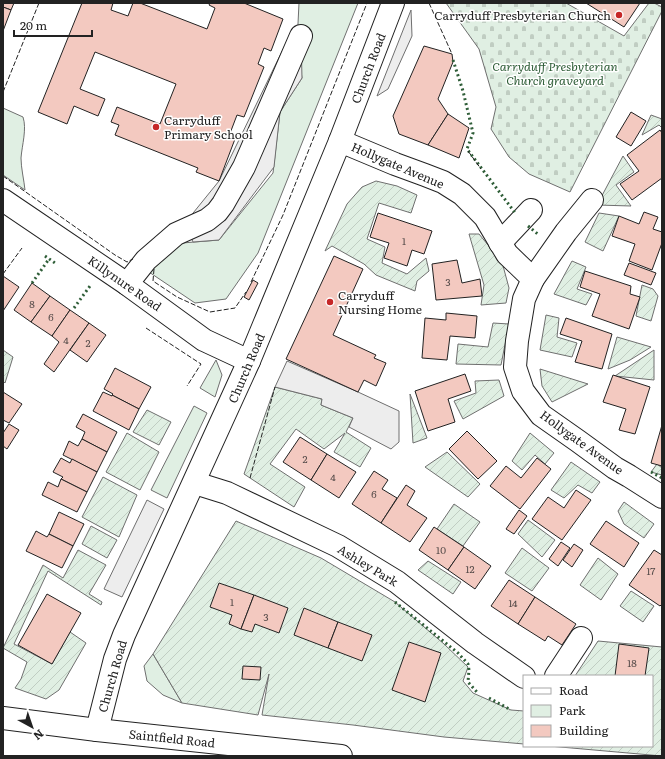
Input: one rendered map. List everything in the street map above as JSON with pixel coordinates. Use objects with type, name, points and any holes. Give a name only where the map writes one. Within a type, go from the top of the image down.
[{"type":"main road","name":"Church Road","points":[[97,730],[115,659],[124,635],[250,361],[340,141],[393,3]]},
{"type":"main road","points":[[127,284],[146,260],[176,234],[207,220],[217,212],[223,204],[244,167],[301,36]]},
{"type":"main road","name":"Hollygate Avenue","points":[[340,141],[395,164],[425,174],[443,182],[462,194],[485,218],[507,254],[533,279]]},
{"type":"main road","name":"Killynure Road","points":[[3,200],[127,284],[204,340],[250,361]]},
{"type":"main road","name":"Hollygate Avenue","points":[[592,200],[566,232],[533,279],[524,299],[515,367],[523,391],[541,415],[615,468],[662,497]]},
{"type":"main road","points":[[500,243],[530,210]]},
{"type":"main road","name":"Ashley Park","points":[[195,482],[227,494],[342,548],[397,582],[475,642],[523,676]]},
{"type":"main road","points":[[557,675],[581,638]]},
{"type":"main road","name":"Saintfield Road","points":[[3,718],[97,730],[341,756]]},
{"type":"green space","points":[[299,3],[358,3],[258,253],[226,299],[195,303],[146,270],[170,244],[219,240],[273,173],[280,112],[302,78],[297,44]]},
{"type":"green space","name":"Carryduff Presbyterian Church graveyard","points":[[446,3],[566,3],[624,36],[649,3],[654,3],[662,7],[662,11],[570,192],[529,174],[509,157],[491,129],[496,107],[479,49]]},
{"type":"green space","points":[[3,108],[23,117],[24,132],[21,166],[25,190],[3,175]]},
{"type":"green space","points":[[651,115],[662,119],[662,128],[659,125],[642,135]]},
{"type":"green space","points":[[623,156],[634,172],[616,185],[631,206],[597,205]]},
{"type":"green space","points":[[376,181],[397,186],[417,195],[411,213],[379,203],[367,239],[385,247],[382,263],[407,274],[426,258],[429,271],[417,281],[415,291],[376,275],[364,264],[332,246],[325,251],[347,204],[362,187]]},
{"type":"green space","points":[[599,213],[619,216],[603,251],[585,242]]},
{"type":"green space","points":[[469,234],[479,234],[502,262],[509,288],[506,303],[481,305],[484,285]]},
{"type":"green space","points":[[572,261],[586,267],[577,289],[592,294],[586,305],[554,294]]},
{"type":"green space","points":[[642,285],[653,289],[658,296],[651,321],[636,316]]},
{"type":"green space","points":[[546,315],[559,318],[557,337],[577,343],[572,357],[540,350]]},
{"type":"green space","points":[[493,323],[509,324],[501,365],[456,364],[458,344],[488,347]]},
{"type":"green space","points":[[617,337],[651,347],[630,360],[608,369]]},
{"type":"green space","points":[[3,350],[13,357],[5,383],[3,381]]},
{"type":"green space","points":[[654,350],[654,380],[615,376]]},
{"type":"green space","points":[[216,360],[222,375],[215,397],[200,388]]},
{"type":"green space","points":[[540,369],[588,384],[552,402],[542,386]]},
{"type":"green space","points":[[499,380],[504,396],[463,419],[454,401],[476,393],[475,381]]},
{"type":"green space","points":[[275,387],[322,399],[321,405],[353,418],[346,432],[371,448],[360,467],[334,452],[345,433],[324,449],[296,429],[270,464],[305,487],[294,507],[244,474]]},
{"type":"green space","points":[[410,394],[427,438],[413,443]]},
{"type":"green space","points":[[194,406],[207,413],[167,498],[151,490]]},
{"type":"green space","points":[[147,410],[171,422],[159,445],[133,432]]},
{"type":"green space","points":[[127,433],[159,452],[140,490],[106,472]]},
{"type":"green space","points":[[530,433],[554,453],[545,464],[535,455],[522,470],[512,461]]},
{"type":"green space","points":[[447,452],[480,484],[468,497],[425,467]]},
{"type":"green space","points":[[571,462],[600,482],[592,493],[578,485],[564,498],[551,490]]},
{"type":"green space","points":[[657,464],[662,468],[662,475],[651,472]]},
{"type":"green space","points":[[103,477],[137,495],[119,537],[82,517]]},
{"type":"green space","points":[[624,502],[654,524],[644,538],[624,524],[618,511]]},
{"type":"green space","points":[[454,504],[480,522],[463,546],[437,529]]},
{"type":"green space","points":[[528,520],[555,540],[542,557],[518,534]]},
{"type":"green space","points":[[236,521],[321,558],[395,602],[444,644],[468,667],[463,681],[473,693],[511,710],[523,711],[523,744],[444,737],[262,715],[269,674],[258,715],[182,703],[153,654]]},
{"type":"green space","points":[[91,526],[117,540],[107,558],[82,544]]},
{"type":"green space","points":[[522,548],[549,568],[532,591],[505,573]]},
{"type":"green space","points":[[78,550],[106,565],[89,594],[102,602],[101,605],[48,571],[14,644],[52,664],[70,632],[86,643],[59,690],[46,699],[15,688],[21,679],[27,662],[3,648],[43,565],[63,578]]},
{"type":"green space","points":[[598,558],[618,574],[601,600],[580,585]]},
{"type":"green space","points":[[428,561],[461,582],[453,594],[418,570]]},
{"type":"green space","points":[[631,591],[654,606],[643,622],[620,606]]},
{"type":"green space","points":[[598,641],[662,647],[662,756],[560,747],[653,747],[653,675],[576,675]]},
{"type":"green space","points":[[153,654],[182,703],[163,695],[147,681],[144,666]]},
{"type":"shaded area","points":[[411,10],[412,36],[388,89],[377,96]]},
{"type":"shaded area","points":[[301,36],[302,78],[280,112],[274,167],[219,240],[193,242],[185,223],[219,181],[289,37]]},
{"type":"shaded area","points":[[287,361],[399,411],[399,442],[391,449],[349,427],[353,418],[321,405],[322,399],[275,387]]},
{"type":"shaded area","points":[[147,500],[164,509],[122,597],[104,589]]},
{"type":"building","points":[[3,3],[14,3],[11,10],[3,7]]},
{"type":"building","points":[[82,3],[113,3],[111,10],[128,16],[133,3],[140,3],[207,29],[215,8],[209,5],[210,3],[244,3],[283,19],[271,51],[264,48],[258,64],[264,67],[244,117],[237,115],[229,136],[235,139],[219,181],[196,172],[198,168],[115,135],[119,125],[111,122],[117,107],[160,124],[176,84],[95,52],[80,89],[105,99],[98,116],[74,106],[67,124],[38,112]]},
{"type":"building","name":"Carryduff Presbyterian Church","points":[[586,3],[640,3],[624,27]]},
{"type":"building","points":[[3,7],[11,10],[3,31]]},
{"type":"building","points":[[424,46],[452,54],[453,62],[438,99],[448,114],[428,145],[399,134],[393,116]]},
{"type":"building","points":[[631,112],[646,121],[631,146],[616,137]]},
{"type":"building","points":[[448,114],[469,128],[459,158],[428,145]]},
{"type":"building","points":[[660,130],[662,133],[662,178],[632,200],[620,184],[639,171],[627,155]]},
{"type":"building","points":[[644,212],[658,217],[653,229],[662,232],[662,243],[652,270],[629,261],[635,244],[612,236],[619,216],[639,224]]},
{"type":"building","points":[[378,213],[432,231],[424,254],[412,250],[407,266],[384,258],[389,243],[370,237]]},
{"type":"building","name":"Carryduff Nursing Home","points":[[334,256],[363,269],[333,335],[376,355],[374,358],[386,363],[376,386],[364,380],[358,392],[286,359]]},
{"type":"building","points":[[457,260],[462,283],[480,279],[482,296],[436,300],[432,264]]},
{"type":"building","points":[[629,263],[656,273],[651,285],[624,275]]},
{"type":"building","points":[[585,271],[631,286],[630,294],[640,297],[629,329],[592,316],[600,294],[580,287]]},
{"type":"building","points":[[3,276],[19,287],[3,311]]},
{"type":"building","points":[[253,280],[258,283],[249,300],[244,297]]},
{"type":"building","points":[[32,283],[50,296],[31,322],[14,310]]},
{"type":"building","points":[[50,296],[70,310],[52,336],[31,322]]},
{"type":"building","points":[[70,310],[89,323],[54,372],[44,364],[59,342],[52,336]]},
{"type":"building","points":[[446,313],[477,316],[475,338],[450,336],[447,360],[422,358],[425,318],[446,320]]},
{"type":"building","points":[[566,318],[612,334],[602,369],[575,362],[582,341],[560,334]]},
{"type":"building","points":[[89,323],[106,335],[87,362],[70,350]]},
{"type":"building","points":[[115,368],[151,387],[139,409],[112,395],[113,394],[104,389]]},
{"type":"building","points":[[465,374],[471,391],[448,399],[455,422],[428,431],[415,391]]},
{"type":"building","points":[[613,375],[650,387],[635,434],[619,430],[626,409],[603,402]]},
{"type":"building","points":[[3,392],[22,404],[9,423],[3,420]]},
{"type":"building","points":[[103,392],[139,409],[129,430],[93,411]]},
{"type":"building","points":[[83,414],[117,432],[107,452],[82,439],[85,432],[76,427]]},
{"type":"building","points":[[9,424],[19,430],[7,449],[3,446],[3,433]]},
{"type":"building","points":[[662,425],[662,466],[651,463]]},
{"type":"building","points":[[467,431],[497,461],[478,479],[449,449]]},
{"type":"building","points":[[300,437],[327,454],[311,480],[283,462]]},
{"type":"building","points":[[82,439],[107,452],[97,472],[63,455],[69,441],[78,446]]},
{"type":"building","points":[[327,454],[356,472],[339,498],[311,480]]},
{"type":"building","points":[[61,458],[70,463],[72,459],[97,472],[87,492],[61,479],[63,477],[53,472]]},
{"type":"building","points":[[537,458],[551,469],[520,509],[490,486],[506,466],[521,478]]},
{"type":"building","points":[[374,471],[388,480],[382,489],[397,498],[381,523],[352,504]]},
{"type":"building","points":[[61,479],[87,492],[77,512],[42,495],[48,482],[58,487]]},
{"type":"building","points":[[406,485],[415,491],[407,505],[427,518],[410,542],[381,523]]},
{"type":"building","points":[[576,490],[591,500],[562,540],[532,519],[548,497],[564,508]]},
{"type":"building","points":[[519,510],[527,516],[514,534],[506,529]]},
{"type":"building","points":[[59,512],[84,524],[73,546],[49,534]]},
{"type":"building","points":[[606,521],[639,543],[624,567],[590,544]]},
{"type":"building","points":[[434,527],[464,547],[448,570],[419,550]]},
{"type":"building","points":[[36,531],[47,537],[49,534],[73,546],[62,568],[26,551]]},
{"type":"building","points":[[561,542],[570,548],[558,566],[549,559]]},
{"type":"building","points":[[574,544],[583,550],[572,567],[563,560]]},
{"type":"building","points":[[464,547],[491,566],[475,589],[448,570]]},
{"type":"building","points":[[654,550],[662,555],[662,604],[660,606],[629,585]]},
{"type":"building","points":[[509,580],[535,597],[518,624],[491,606]]},
{"type":"building","points":[[219,583],[254,595],[241,629],[229,624],[232,615],[210,607]]},
{"type":"building","points":[[47,594],[81,613],[52,664],[18,645]]},
{"type":"building","points":[[254,595],[288,608],[279,633],[255,624],[252,632],[241,629]]},
{"type":"building","points":[[535,597],[576,624],[562,645],[548,636],[545,641],[518,624]]},
{"type":"building","points":[[304,608],[338,622],[328,648],[294,635]]},
{"type":"building","points":[[338,622],[372,635],[362,661],[328,648]]},
{"type":"building","points":[[409,642],[441,653],[425,702],[392,690]]},
{"type":"building","points":[[619,644],[649,648],[645,675],[615,675]]},
{"type":"building","points":[[243,666],[261,667],[260,680],[242,679]]},
{"type":"hedge","points":[[453,60],[463,91],[473,133],[467,149],[516,214]]},
{"type":"hedge","points":[[528,226],[539,235]]},
{"type":"hedge","points":[[45,256],[55,263]]},
{"type":"hedge","points":[[32,283],[49,259]]},
{"type":"hedge","points":[[74,308],[90,286]]},
{"type":"hedge","points":[[651,472],[662,478]]},
{"type":"hedge","points":[[395,602],[458,653],[468,664],[468,682],[477,692]]},
{"type":"hedge","points":[[489,698],[511,710]]},
{"type":"fence","points":[[3,92],[39,3]]},
{"type":"fence","points":[[251,282],[283,215],[367,3]]},
{"type":"fence","points":[[429,3],[452,54]]},
{"type":"fence","points":[[468,151],[481,169]]},
{"type":"fence","points":[[3,176],[115,255],[127,262],[133,259]]},
{"type":"fence","points":[[3,274],[22,248]]},
{"type":"fence","points":[[154,269],[153,281],[177,297],[210,312],[235,308],[246,292]]},
{"type":"fence","points":[[146,328],[201,364],[187,386]]},
{"type":"fence","points":[[250,478],[275,387]]},
{"type":"place","name":"Carryduff Presbyterian Church","points":[[619,15]]},
{"type":"place","name":"Carryduff Primary School","points":[[156,127]]},
{"type":"place","name":"Carryduff Nursing Home","points":[[330,302]]}]
